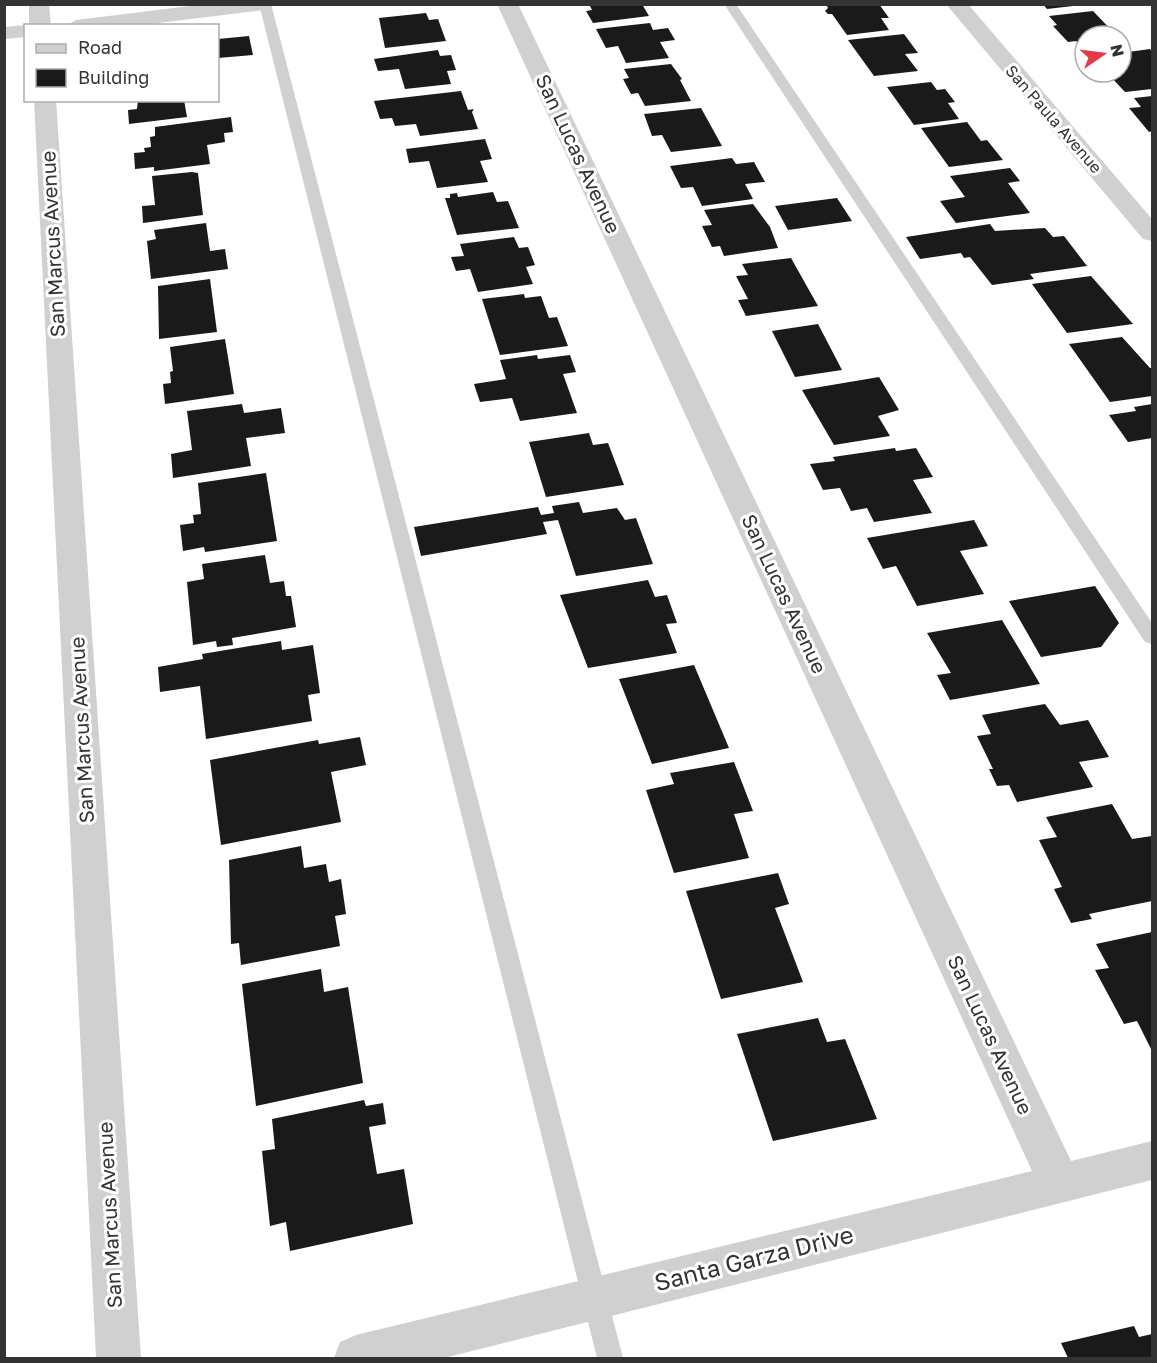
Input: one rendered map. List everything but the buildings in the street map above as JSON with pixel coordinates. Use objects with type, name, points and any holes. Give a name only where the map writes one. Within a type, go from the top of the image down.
[{"type":"street","points":[[39,4],[40,24]]},
{"type":"street","points":[[93,24],[264,4]]},
{"type":"street","name":"San Lucas Avenue","points":[[507,4],[1060,1184]]},
{"type":"street","name":"San Paula Avenue","points":[[956,4],[1152,234]]},
{"type":"street","points":[[4,33],[24,31]]},
{"type":"street","name":"San Marcus Avenue","points":[[45,102],[119,1359]]},
{"type":"street","name":"Santa Garza Drive","points":[[356,1359],[1152,1161]]},
{"type":"lane","points":[[264,4],[610,1359]]},
{"type":"lane","points":[[730,4],[1152,637]]}]
